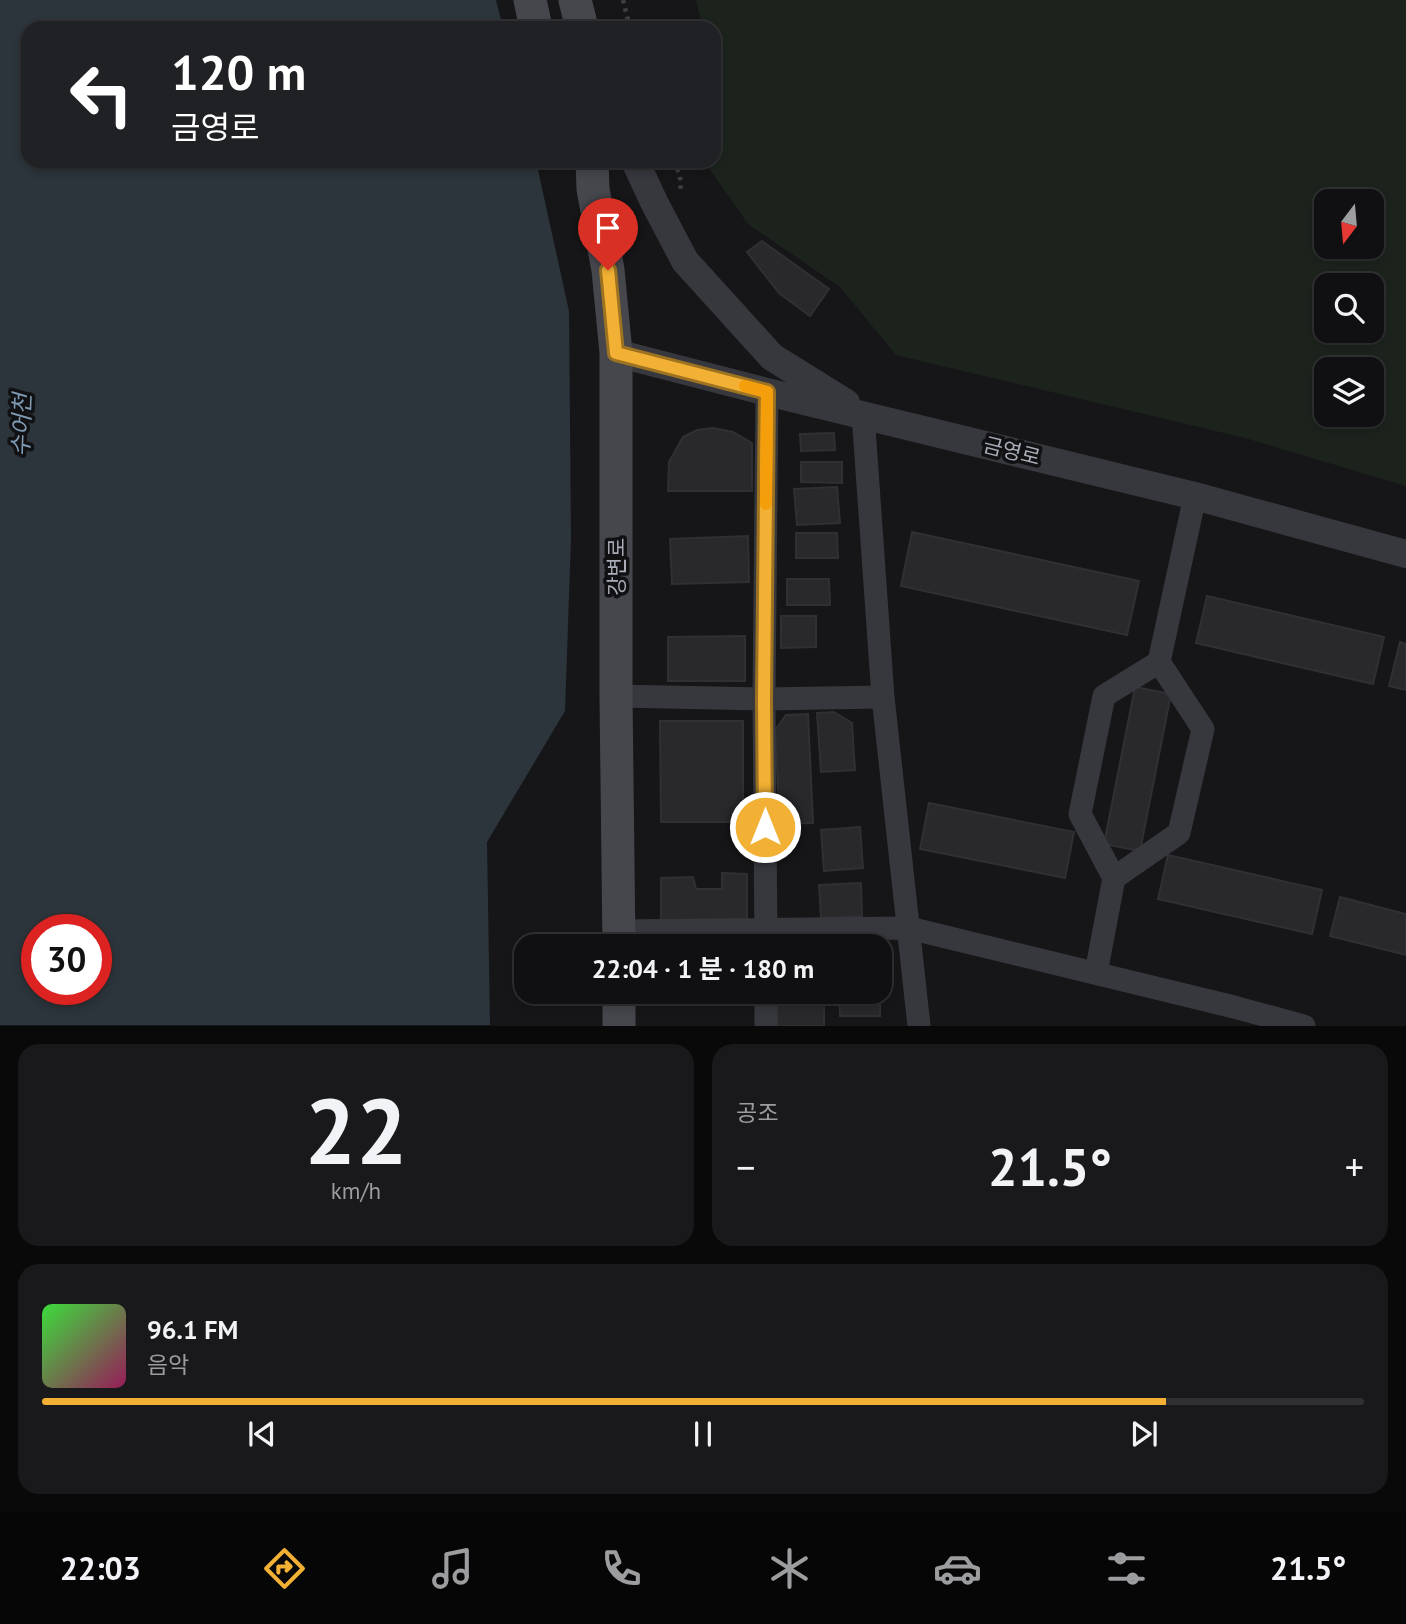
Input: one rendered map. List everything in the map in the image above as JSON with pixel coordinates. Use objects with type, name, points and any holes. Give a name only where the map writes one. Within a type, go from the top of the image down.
[{"type":"main road","points":[[530,0],[534,21]]},
{"type":"main road","points":[[575,0],[580,21]]},
{"type":"main road","name":"강변로","points":[[589,170],[608,270],[616,353],[619,934]]},
{"type":"main road","points":[[619,1004],[619,1026]]},
{"type":"street","points":[[638,168],[685,261],[772,357],[863,414],[883,697],[919,1026]]},
{"type":"street","name":"금영로","points":[[616,353],[1195,496],[1406,554]]},
{"type":"street","points":[[766,934],[764,699],[767,392]]},
{"type":"street","points":[[1114,878],[1179,833],[1203,729],[1159,662],[1195,496]]},
{"type":"street","points":[[1096,973],[1114,878],[1080,814],[1104,696],[1159,662]]},
{"type":"street","points":[[616,696],[764,699],[883,697]]},
{"type":"street","points":[[823,934],[909,928],[1304,1026]]},
{"type":"street","points":[[766,1004],[766,1026]]},
{"type":"path","points":[[623,0],[628,21]]},
{"type":"shaded area","points":[[696,0],[1406,0],[1406,486],[1245,438],[896,355],[840,287],[748,224],[709,168],[721,168],[721,21],[701,21]]},
{"type":"water","name":"수어천","points":[[0,0],[496,0],[501,21],[21,21],[21,168],[538,168],[569,311],[571,538],[565,711],[487,842],[490,1025],[0,1025]]},
{"type":"building","points":[[762,241],[829,289],[810,316],[779,293],[747,252]]},
{"type":"building","points":[[713,428],[733,432],[752,443],[752,491],[668,491],[669,462],[683,437],[697,430]]},
{"type":"building","points":[[834,433],[835,450],[801,451],[800,434]]},
{"type":"building","points":[[801,462],[842,462],[842,483],[801,482]]},
{"type":"building","points":[[837,487],[840,523],[797,525],[794,489]]},
{"type":"building","points":[[912,532],[1139,581],[1127,635],[901,586]]},
{"type":"building","points":[[796,533],[837,533],[838,558],[796,558]]},
{"type":"building","points":[[748,536],[749,582],[672,584],[670,539]]},
{"type":"building","points":[[787,579],[829,579],[830,605],[787,605]]},
{"type":"building","points":[[1207,596],[1384,637],[1373,684],[1196,643]]},
{"type":"building","points":[[781,616],[816,616],[816,647],[781,648]]},
{"type":"building","points":[[745,636],[745,681],[668,681],[668,637]]},
{"type":"building","points":[[1400,642],[1406,644],[1406,690],[1389,686]]},
{"type":"building","points":[[1135,687],[1171,694],[1140,851],[1104,844]]},
{"type":"building","points":[[834,712],[852,723],[855,770],[821,772],[817,713]]},
{"type":"building","points":[[808,714],[813,823],[780,824],[775,730],[786,715]]},
{"type":"building","points":[[660,721],[743,721],[743,822],[661,822]]},
{"type":"building","points":[[929,803],[1074,832],[1065,878],[920,849]]},
{"type":"building","points":[[860,827],[863,868],[824,871],[821,830]]},
{"type":"building","points":[[1168,855],[1322,890],[1312,934],[1158,899]]},
{"type":"building","points":[[722,873],[747,874],[747,921],[661,921],[661,878],[693,877],[696,889],[722,889]]},
{"type":"building","points":[[861,883],[862,916],[821,918],[819,885]]},
{"type":"building","points":[[1340,897],[1406,914],[1406,955],[1330,936]]},
{"type":"building","points":[[776,1004],[824,1004],[824,1026],[777,1026]]},
{"type":"building","points":[[840,1004],[880,1004],[880,1016],[840,1016]]},
{"type":"slow traffic","points":[[745,386],[767,392],[766,504]]},
{"type":"route","points":[[608,270],[616,353],[767,392],[765,827]]}]
